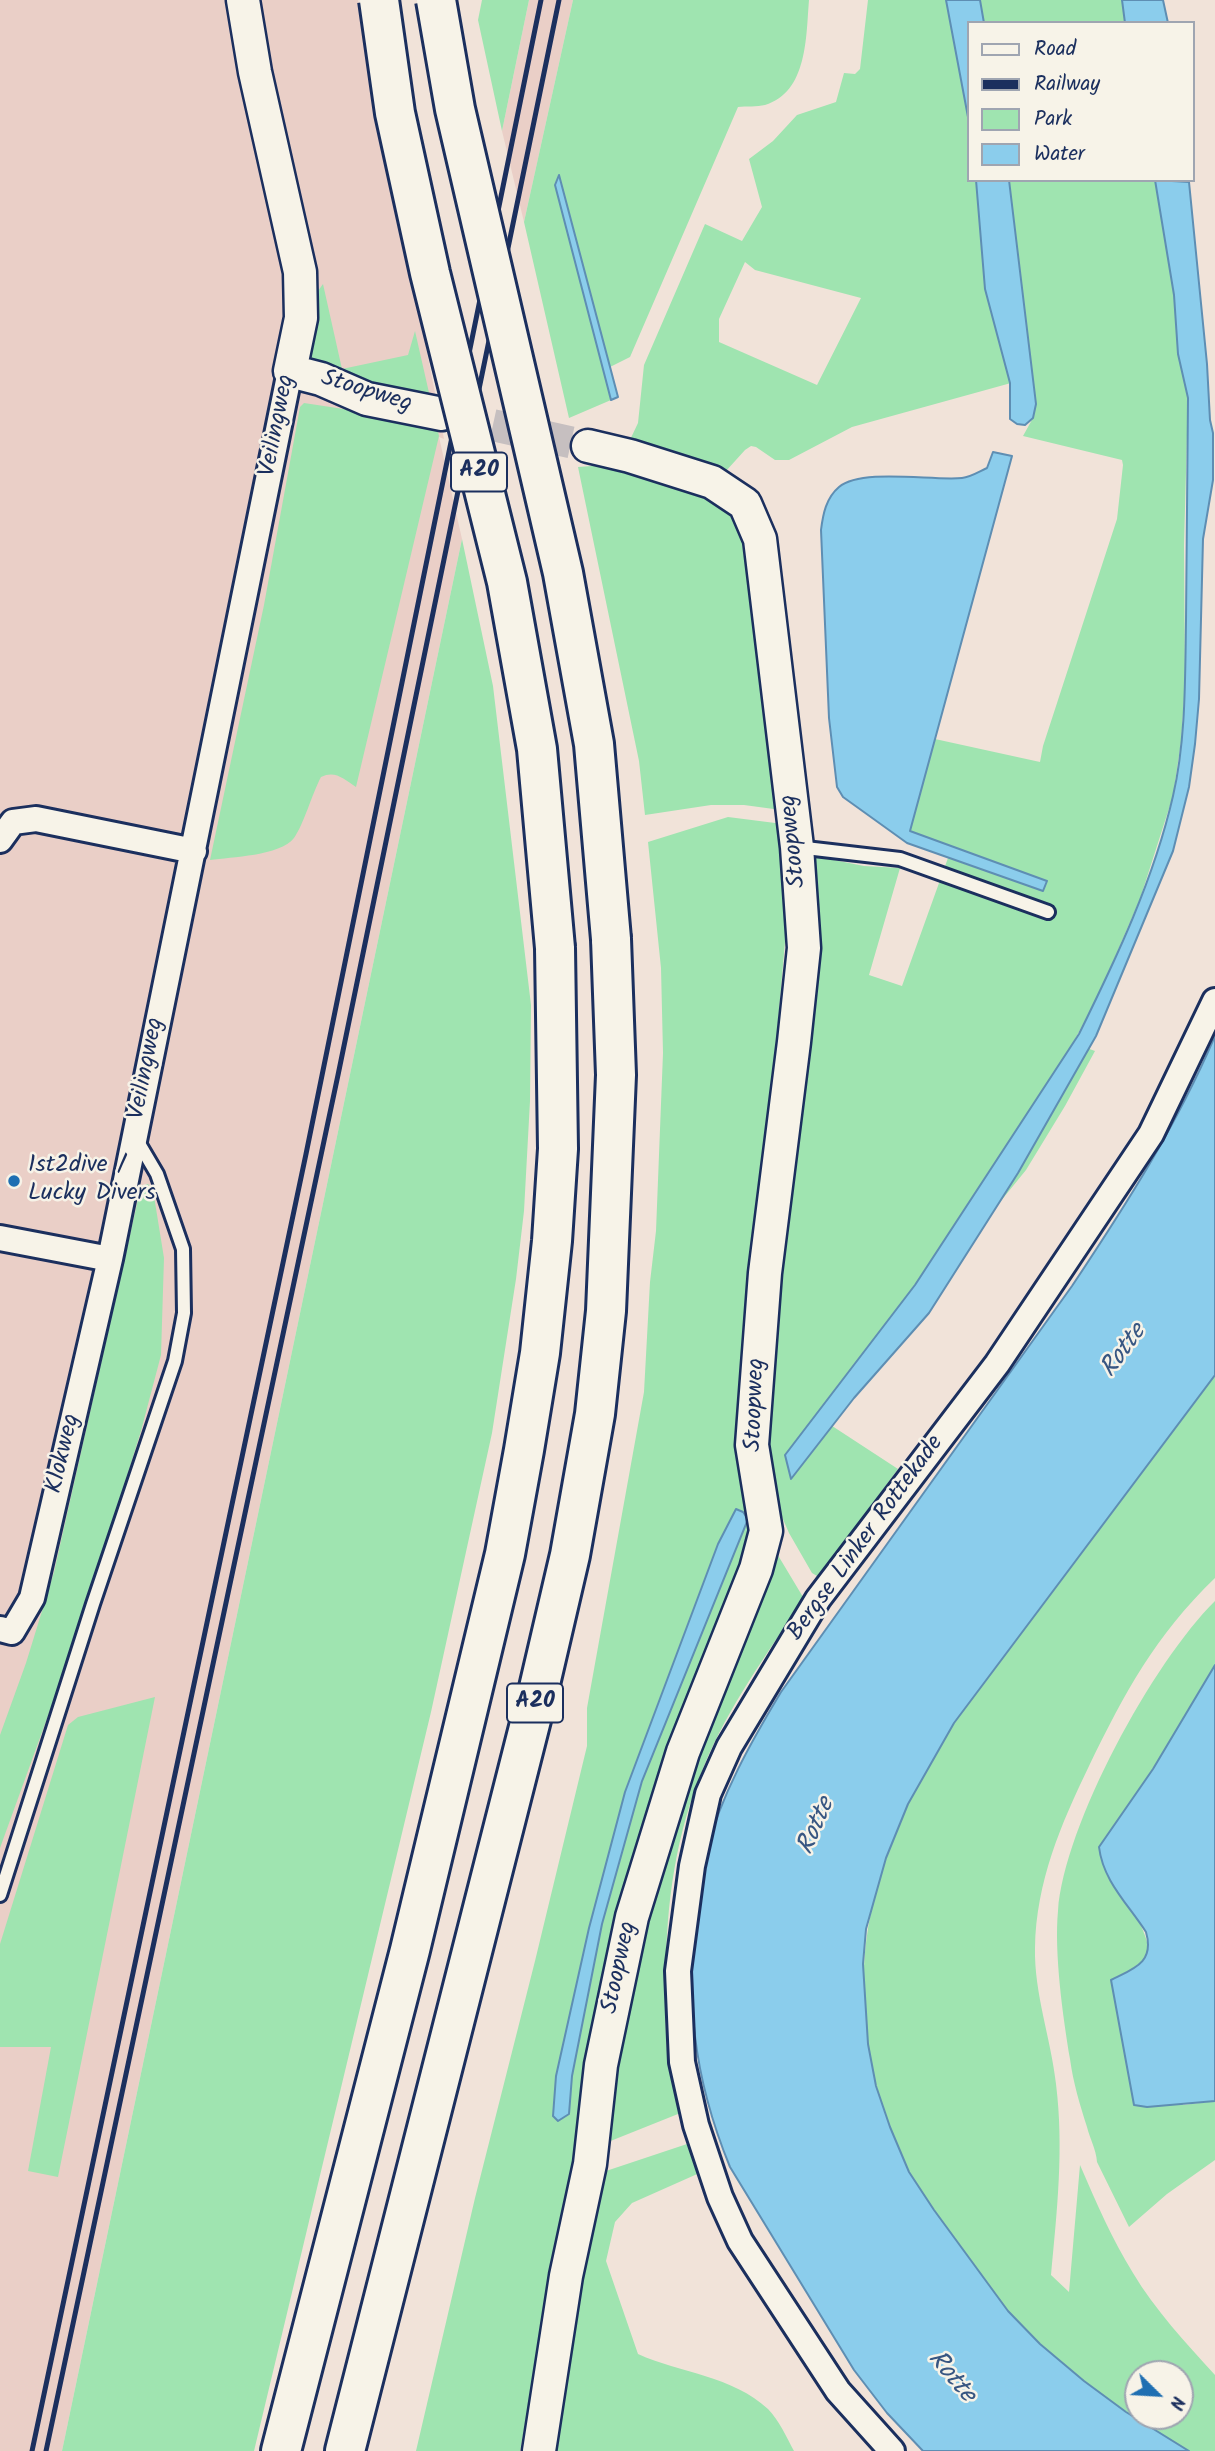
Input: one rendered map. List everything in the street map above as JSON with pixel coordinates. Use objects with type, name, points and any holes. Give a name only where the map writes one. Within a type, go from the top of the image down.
[{"type":"highway","name":"A20","points":[[281,2451],[410,1950],[505,1553],[543,1328],[558,1149],[555,948],[537,750],[507,582],[430,273],[395,113],[379,0]]},
{"type":"highway","name":"A20","points":[[345,2451],[539,1688],[577,1517],[594,1414],[608,1272],[616,1074],[611,939],[594,744],[563,573],[455,109],[436,0]]},
{"type":"street","name":"Veilingweg","points":[[110,1259],[301,318],[302,287],[255,72],[243,0]]},
{"type":"street","name":"Stoopweg","points":[[290,371],[321,379],[368,399],[442,414]]},
{"type":"street","name":"Stoopweg","points":[[539,2451],[566,2276],[590,2164],[601,2065],[632,1917],[683,1752],[756,1569],[766,1531],[752,1444],[765,1273],[804,948],[797,847],[760,539],[745,504],[712,481],[588,446]]},
{"type":"street","points":[[0,840],[13,822],[36,819],[194,851]]},
{"type":"street","name":"Bergse Linker Rottekade","points":[[892,2451],[838,2391],[740,2241],[720,2197],[696,2125],[682,2062],[678,1971],[692,1866],[708,1794],[735,1735],[818,1599],[997,1364],[1151,1134],[1215,1001]]},
{"type":"street","points":[[0,1237],[110,1259]]},
{"type":"street","name":"Klokweg","points":[[0,1629],[12,1632],[32,1598],[110,1259]]},
{"type":"lane","points":[[797,847],[900,859],[1048,912]]},
{"type":"lane","points":[[0,1895],[93,1604],[175,1361],[182,1325],[183,1249],[157,1174],[135,1136]]},
{"type":"shaded area","points":[[0,0],[358,0],[444,439],[439,437],[462,539],[62,2451],[0,2451]]},
{"type":"shaded area","points":[[529,0],[573,0],[524,222],[502,131]]},
{"type":"green space","points":[[482,0],[529,0],[502,131],[478,20]]},
{"type":"green space","points":[[573,0],[809,0],[805,46],[797,76],[790,88],[779,98],[765,105],[738,107],[630,357],[610,367],[559,176],[555,185],[611,400],[569,418],[524,222]]},
{"type":"green space","points":[[868,0],[946,0],[967,112],[967,182],[976,182],[985,289],[1011,383],[852,427],[789,460],[775,460],[751,446],[726,471],[629,442],[638,423],[644,365],[705,224],[742,241],[762,207],[749,159],[773,141],[797,115],[836,102],[844,73],[855,74],[860,69]],"holes":[[[745,262],[755,270],[861,298],[817,385],[719,342],[719,319]]]},
{"type":"green space","points":[[980,0],[1122,0],[1125,21],[984,21]]},
{"type":"green space","points":[[1009,182],[1155,182],[1174,295],[1178,354],[1188,398],[1184,545],[1185,684],[1181,742],[1173,796],[1140,899],[1099,994],[1073,1043],[1095,1051],[1065,1106],[1026,1170],[823,1420],[898,1469],[817,1576],[812,1573],[789,1533],[772,1494],[766,1442],[809,855],[864,866],[900,868],[869,975],[902,986],[948,858],[1043,891],[1046,881],[910,832],[935,739],[1040,762],[1117,519],[1122,460],[1023,436],[1033,418],[1036,404]]},
{"type":"green space","points":[[323,284],[342,369],[408,355],[415,331],[432,406],[321,367],[312,359],[309,352],[318,291]]},
{"type":"green space","points":[[304,403],[436,423],[439,436],[356,787],[335,775],[321,777],[298,832],[287,844],[255,855],[210,860],[264,605],[300,407]]},
{"type":"green space","points":[[605,465],[711,495],[729,508],[739,522],[781,810],[744,805],[711,805],[645,815],[639,761],[578,467]]},
{"type":"green space","points":[[462,539],[493,686],[531,1005],[530,1101],[524,1211],[492,1433],[431,1712],[254,2451],[62,2451]]},
{"type":"green space","points":[[728,817],[783,824],[788,908],[750,1342],[760,1519],[586,2125],[548,2299],[520,2451],[416,2451],[475,2198],[587,1746],[587,1708],[644,1392],[650,1282],[656,1231],[663,1053],[661,968],[648,842]],"holes":[[[736,1509],[748,1520],[642,1781],[602,1924],[572,2076],[569,2114],[553,2116],[556,2076],[589,1928],[625,1792],[718,1544]]]},
{"type":"green space","points":[[148,1184],[153,1190],[164,1258],[161,1355],[141,1431],[78,1633],[0,1848],[0,1735],[54,1572],[141,1186]]},
{"type":"green space","points":[[1215,1375],[1215,1578],[1158,1643],[1129,1689],[1089,1766],[1060,1832],[1045,1877],[1036,1924],[1035,1965],[1054,2067],[1058,2108],[1059,2180],[1051,2275],[1069,2292],[1080,2165],[1111,2234],[1142,2287],[1171,2326],[1215,2375],[1215,2451],[1188,2451],[1153,2430],[1194,2430],[1194,2360],[1124,2360],[1124,2410],[1066,2367],[1029,2334],[996,2296],[916,2185],[884,2110],[869,2052],[864,1996],[866,1941],[877,1886],[895,1832],[921,1779],[980,1686]]},
{"type":"green space","points":[[773,1547],[803,1597],[802,1601],[749,1681],[714,1744],[694,1791],[674,1869],[666,1948],[666,2036],[670,2071],[683,2112],[603,2144],[633,1929]]},
{"type":"green space","points":[[1215,1601],[1215,1665],[1153,1769],[1099,1847],[1137,1916],[1147,1943],[1146,1956],[1135,1968],[1183,2105],[1215,2101],[1215,2160],[1167,2194],[1129,2227],[1097,2162],[1075,2085],[1060,1985],[1058,1911],[1064,1875],[1076,1835],[1116,1747],[1165,1663]]},
{"type":"green space","points":[[155,1697],[58,2177],[28,2171],[51,2047],[0,2047],[0,1944],[68,1725],[78,1717]]},
{"type":"green space","points":[[693,2142],[704,2171],[632,2203],[615,2222],[606,2261],[638,2354],[723,2382],[754,2398],[776,2418],[794,2451],[549,2451],[597,2174]]},
{"type":"water","points":[[946,0],[980,0],[984,21],[967,21],[967,112]]},
{"type":"water","points":[[1122,0],[1163,0],[1168,21],[1125,21]]},
{"type":"water","points":[[559,175],[618,397],[611,400],[555,185]]},
{"type":"water","points":[[976,182],[1009,182],[1036,404],[1033,418],[1025,425],[1010,419],[1010,383],[985,289]]},
{"type":"water","points":[[1155,182],[1189,182],[1213,433],[1213,480],[1203,539],[1199,699],[1195,744],[1189,787],[1173,851],[1096,1036],[1018,1173],[929,1313],[854,1398],[791,1479],[785,1455],[915,1285],[1079,1034],[1133,918],[1156,858],[1177,775],[1184,709],[1188,398],[1178,354],[1174,295]]},
{"type":"water","points":[[993,452],[1012,456],[910,831],[1047,881],[1043,891],[907,843],[843,797],[837,787],[829,718],[821,530],[824,512],[831,496],[839,487],[850,481],[864,478],[965,477],[987,468]]},
{"type":"water","name":"Rotte","points":[[1215,1036],[1215,1375],[954,1723],[908,1804],[886,1858],[866,1929],[863,1964],[868,2044],[876,2086],[909,2172],[934,2210],[1008,2311],[1040,2344],[1124,2411],[1124,2430],[1155,2430],[1189,2451],[923,2451],[887,2413],[854,2370],[730,2167],[717,2134],[700,2068],[692,2002],[694,1934],[703,1864],[728,1790],[781,1692],[1072,1286],[1131,1195],[1200,1069]]},
{"type":"water","points":[[736,1509],[743,1512],[748,1519],[642,1781],[602,1924],[572,2076],[569,2114],[558,2121],[553,2116],[556,2076],[589,1928],[625,1792],[718,1544]]},
{"type":"water","points":[[1215,1665],[1215,2101],[1147,2107],[1134,2105],[1111,1980],[1140,1964],[1145,1958],[1148,1943],[1146,1932],[1111,1881],[1101,1859],[1099,1847],[1153,1769]]},
{"type":"tunnel","points":[[446,415],[588,446]]},
{"type":"railway","points":[[32,2451],[306,1154],[541,0]]},
{"type":"railway","points":[[46,2451],[338,1075],[559,0]]},
{"type":"place","name":"1st2dive / Lucky Divers","points":[[14,1181]]}]
